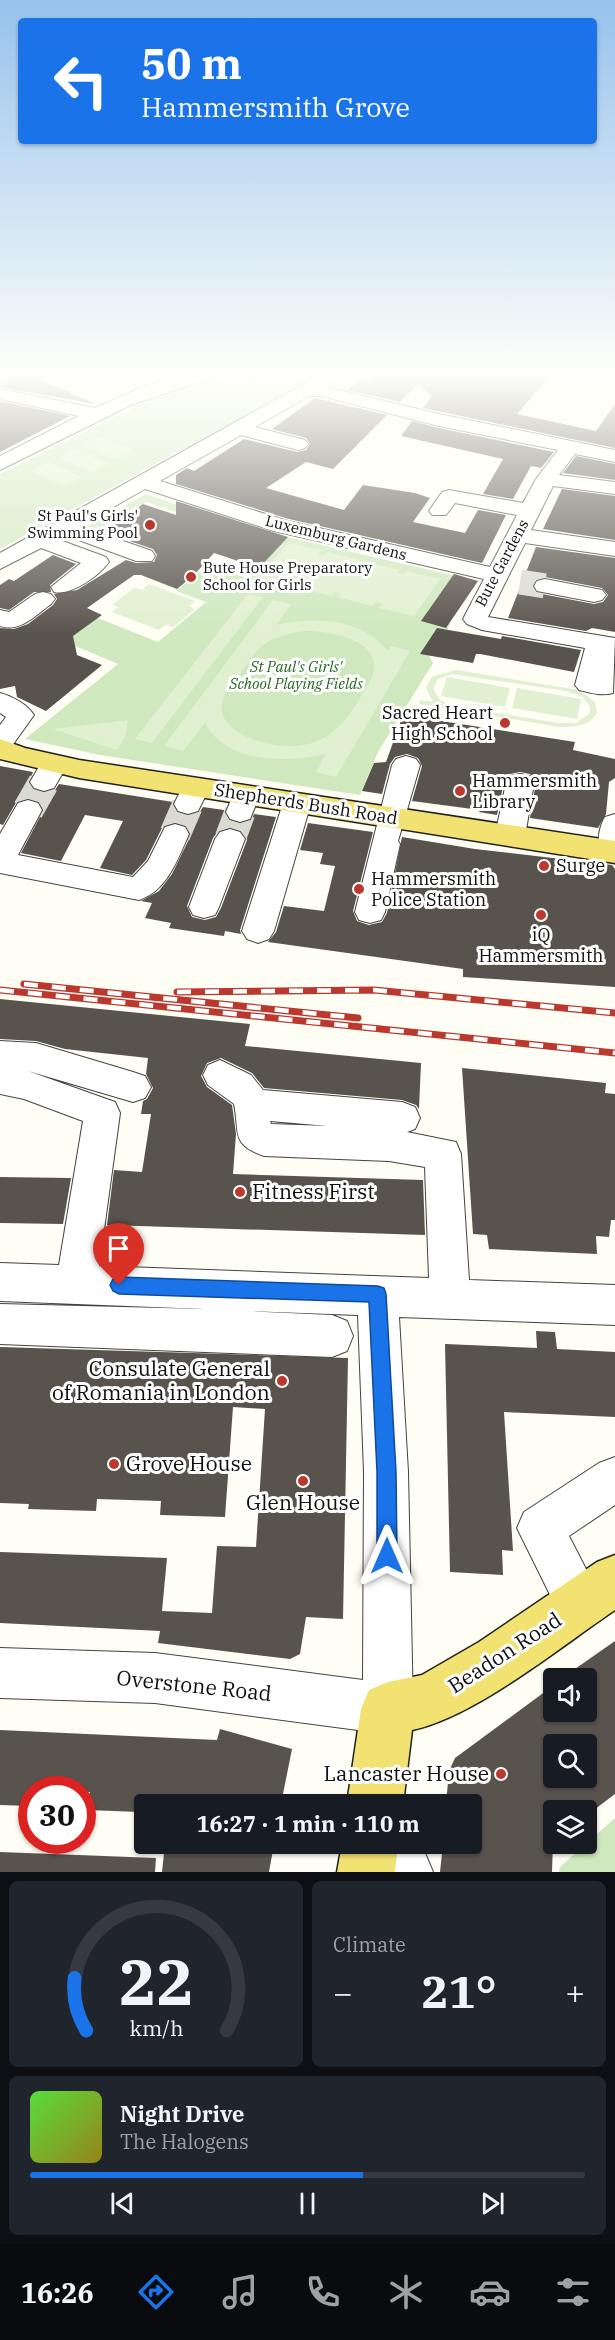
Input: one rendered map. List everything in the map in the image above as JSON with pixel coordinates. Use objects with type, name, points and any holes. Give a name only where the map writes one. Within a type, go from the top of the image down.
[{"type":"main road","name":"Shepherds Bush Road","points":[[0,746],[49,773],[192,796],[238,815],[297,803],[388,832],[510,836],[566,853],[614,842]]},
{"type":"main road","name":"Beadon Road","points":[[387,1709],[431,1700],[497,1660],[597,1592]]},
{"type":"main road","points":[[376,1794],[387,1709]]},
{"type":"street","points":[[0,562],[179,461]]},
{"type":"street","name":"Bute Gardens","points":[[559,461],[546,478],[474,616],[478,622],[609,645]]},
{"type":"street","points":[[546,478],[615,488]]},
{"type":"street","name":"Luxemburg Gardens","points":[[143,482],[309,534],[520,582]]},
{"type":"street","points":[[439,511],[449,496],[530,510]]},
{"type":"street","points":[[63,527],[144,556]]},
{"type":"street","points":[[517,535],[615,549]]},
{"type":"street","points":[[6,619],[53,593],[98,562],[40,540]]},
{"type":"street","points":[[545,586],[594,595]]},
{"type":"street","points":[[609,645],[610,689]]},
{"type":"street","points":[[0,701],[21,715],[0,746]]},
{"type":"street","points":[[370,912],[406,765]]},
{"type":"street","points":[[510,836],[520,783]]},
{"type":"street","points":[[258,931],[297,803]]},
{"type":"street","points":[[28,810],[0,861],[140,889],[159,867],[175,834]]},
{"type":"street","points":[[204,907],[238,815]]},
{"type":"street","points":[[0,1055],[36,1057],[133,1087]]},
{"type":"street","points":[[220,1075],[243,1089],[252,1104],[252,1126],[255,1135],[264,1140],[389,1145],[443,1154],[450,1298]]},
{"type":"street","points":[[0,1078],[26,1085],[102,1113],[76,1284]]},
{"type":"street","points":[[252,1104],[402,1118]]},
{"type":"street","points":[[256,1161],[443,1167]]},
{"type":"street","points":[[0,1282],[378,1294],[615,1305]]},
{"type":"street","points":[[223,1331],[226,1289]]},
{"type":"street","points":[[378,1294],[386,1472],[387,1709]]},
{"type":"street","points":[[0,1324],[332,1336]]},
{"type":"street","points":[[597,1592],[540,1528],[615,1479]]},
{"type":"street","name":"Overstone Road","points":[[0,1673],[156,1678],[387,1709]]},
{"type":"green space","points":[[25,461],[160,461],[0,549],[0,474]]},
{"type":"green space","points":[[68,461],[108,463],[92,472]]},
{"type":"green space","points":[[48,462],[82,477],[65,486],[31,471]]},
{"type":"green space","points":[[146,494],[186,508],[179,513],[146,502],[98,535],[82,529]]},
{"type":"green space","name":"St Paul's Girls' School Playing Fields","points":[[287,537],[478,581],[451,620],[447,631],[450,633],[429,656],[433,663],[378,752],[360,795],[100,755],[25,739],[118,664],[61,640],[98,618],[158,642],[206,602],[176,591],[211,564],[249,579]]},
{"type":"green space","points":[[289,543],[321,550],[318,554],[324,555],[327,552],[360,560],[358,564],[363,565],[366,562],[399,570],[397,573],[403,575],[406,571],[440,579],[414,616],[379,608],[382,604],[375,602],[372,606],[338,597],[340,593],[334,592],[331,596],[298,587],[301,583],[294,581],[291,585],[258,577]]},
{"type":"green space","points":[[149,584],[195,601],[189,606],[195,609],[173,627],[166,625],[159,630],[112,612],[119,607],[112,605],[135,587],[142,590]]},
{"type":"green space","points":[[248,594],[263,597],[152,743],[135,739]]},
{"type":"green space","points":[[273,600],[291,604],[276,625],[306,621],[336,622],[365,632],[378,640],[388,651],[391,646],[410,651],[336,777],[316,772],[326,754],[276,759],[242,753],[215,736],[205,723],[183,751],[164,746]],"holes":[[[305,631],[339,635],[351,639],[370,653],[374,662],[373,674],[352,710],[336,729],[316,742],[304,745],[275,745],[236,731],[223,716],[222,707],[227,690],[263,645],[278,637]]]},
{"type":"green space","points":[[456,670],[579,690],[595,702],[597,713],[585,724],[560,727],[419,704],[420,700],[433,702],[426,688],[432,677]],"holes":[[[452,674],[566,691],[583,697],[590,707],[590,713],[576,723],[559,723],[455,706],[440,700],[433,689],[438,679]]]},
{"type":"green space","points":[[447,677],[510,688],[505,707],[441,696]]},
{"type":"green space","points":[[517,688],[581,699],[577,719],[512,708]]},
{"type":"green space","points":[[128,720],[125,737],[117,750],[53,729]]},
{"type":"green space","points":[[615,1818],[615,1872],[559,1872],[560,1867],[575,1854],[597,1854],[597,1834]]},
{"type":"building","points":[[209,461],[341,461],[333,469],[306,462],[266,488],[344,510],[363,485],[415,493],[430,498],[413,522],[465,533],[478,510],[506,515],[482,563],[289,519],[176,484],[176,475],[187,468],[194,471]]},
{"type":"building","points":[[502,461],[546,461],[541,468],[531,466],[513,499],[483,494]]},
{"type":"building","points":[[572,461],[602,461],[615,464],[615,480],[563,473]]},
{"type":"building","points":[[562,489],[615,496],[615,540],[543,529]]},
{"type":"building","points":[[176,501],[288,537],[259,568],[214,553],[194,575],[177,589],[141,575],[134,575],[87,608],[102,615],[73,636],[77,655],[102,665],[46,711],[17,697],[15,686],[0,689],[0,628],[14,629],[28,624],[53,605],[57,599],[54,594],[77,590],[126,560],[136,563],[154,562],[157,555],[153,549],[103,532],[143,504],[176,515]]},
{"type":"building","points":[[536,547],[615,558],[615,632],[592,628],[586,631],[508,618]],"holes":[[[545,577],[602,588],[608,595],[603,602],[594,604],[537,593],[532,585],[536,579]]]},
{"type":"building","points":[[53,555],[76,564],[50,585],[51,592],[34,592],[9,610],[0,608],[0,585],[9,579],[14,581]]},
{"type":"building","points":[[454,574],[478,581],[446,628],[421,621]]},
{"type":"building","points":[[437,628],[501,639],[502,636],[581,650],[574,672],[480,654],[476,654],[473,663],[420,654]]},
{"type":"building","points":[[403,715],[575,742],[573,750],[615,759],[615,778],[609,782],[606,814],[598,828],[530,818],[536,782],[530,774],[520,772],[510,774],[504,782],[497,815],[479,812],[480,810],[412,801],[422,766],[418,758],[407,754],[395,757],[390,764],[382,794],[362,791],[374,763],[386,762]]},
{"type":"building","points":[[0,766],[33,772],[28,783],[33,790],[43,793],[55,790],[59,784],[173,802],[176,812],[187,816],[199,813],[203,807],[224,810],[228,820],[239,824],[251,821],[254,814],[276,817],[240,930],[241,934],[225,931],[224,936],[169,928],[171,923],[145,918],[152,903],[141,901],[159,891],[172,874],[191,835],[186,825],[174,822],[163,826],[146,860],[132,875],[100,868],[123,821],[85,815],[61,861],[21,853],[44,809],[39,801],[29,798],[17,801],[3,825],[0,824]],"holes":[[[231,827],[242,831],[247,840],[216,917],[205,920],[192,917],[187,906],[213,838],[219,830]]]},
{"type":"building","points":[[308,823],[373,832],[353,911],[357,921],[369,925],[382,922],[387,913],[402,837],[475,849],[612,865],[615,869],[615,987],[463,977],[463,969],[268,942],[276,932],[284,906],[324,911],[335,866],[320,864],[323,853],[300,850]]},
{"type":"building","points":[[0,999],[250,1024],[245,1046],[421,1063],[419,1109],[416,1105],[402,1100],[264,1088],[252,1073],[221,1058],[207,1063],[201,1076],[207,1087],[232,1105],[236,1134],[233,1174],[423,1180],[425,1235],[107,1225],[114,1170],[142,1172],[151,1114],[141,1114],[143,1101],[147,1099],[153,1088],[146,1074],[148,1058],[65,1049],[36,1041],[0,1039]]},
{"type":"building","points":[[462,1068],[606,1083],[605,1093],[615,1094],[615,1220],[611,1220],[609,1237],[596,1236],[597,1254],[489,1249],[487,1235],[473,1234]]},
{"type":"building","points":[[0,1177],[71,1178],[63,1224],[0,1223]]},
{"type":"building","points":[[536,1331],[555,1332],[557,1349],[615,1352],[615,1417],[504,1412],[513,1551],[502,1550],[503,1575],[450,1572],[445,1344],[537,1348]]},
{"type":"building","points":[[0,1347],[348,1358],[343,1619],[306,1617],[300,1654],[290,1659],[158,1643],[160,1631],[0,1623],[0,1552],[167,1558],[162,1611],[212,1613],[217,1546],[256,1547],[265,1409],[233,1407],[225,1517],[160,1515],[161,1501],[97,1499],[96,1511],[28,1509],[29,1504],[0,1503]]},
{"type":"building","name":"Lancaster House","points":[[615,1641],[615,1794],[597,1808],[597,1800],[543,1800],[543,1854],[553,1854],[552,1872],[440,1872],[442,1854],[482,1854],[482,1794],[447,1794],[449,1771],[455,1758],[543,1693],[543,1722],[597,1722],[597,1668],[576,1668]]},
{"type":"building","points":[[220,1729],[292,1749],[283,1794],[134,1794],[134,1812],[96,1810],[96,1776],[18,1776],[18,1806],[0,1805],[0,1730],[217,1740]]},
{"type":"building","points":[[0,1852],[156,1858],[155,1872],[0,1872]]},
{"type":"building","points":[[164,1854],[272,1854],[269,1872],[162,1872]]},
{"type":"tunnel","points":[[520,582],[545,586]]},
{"type":"tunnel","points":[[28,810],[44,782]]},
{"type":"tunnel","points":[[175,834],[188,804]]},
{"type":"tunnel","points":[[230,839],[240,812]]},
{"type":"railway","points":[[24,984],[358,1018]]},
{"type":"railway","points":[[0,990],[615,1053]]},
{"type":"railway","points":[[177,992],[374,990],[615,1013]]},
{"type":"place","name":"St Paul's Girls' Swimming Pool","points":[[150,525]]},
{"type":"place","name":"Bute House Preparatory School for Girls","points":[[191,577]]},
{"type":"place","name":"Sacred Heart High School","points":[[505,723]]},
{"type":"place","name":"Hammersmith Library","points":[[460,791]]},
{"type":"place","name":"Surge","points":[[544,866]]},
{"type":"place","name":"Hammersmith Police Station","points":[[359,889]]},
{"type":"place","name":"iQ Hammersmith","points":[[541,915]]},
{"type":"place","name":"Fitness First","points":[[240,1192]]},
{"type":"place","name":"Consulate General of Romania in London","points":[[282,1381]]},
{"type":"place","name":"Grove House","points":[[114,1464]]},
{"type":"place","name":"Glen House","points":[[303,1481]]},
{"type":"place","name":"Lancaster House","points":[[501,1774]]},
{"type":"route","points":[[119,1285],[378,1294],[386,1472],[387,1556]]}]
